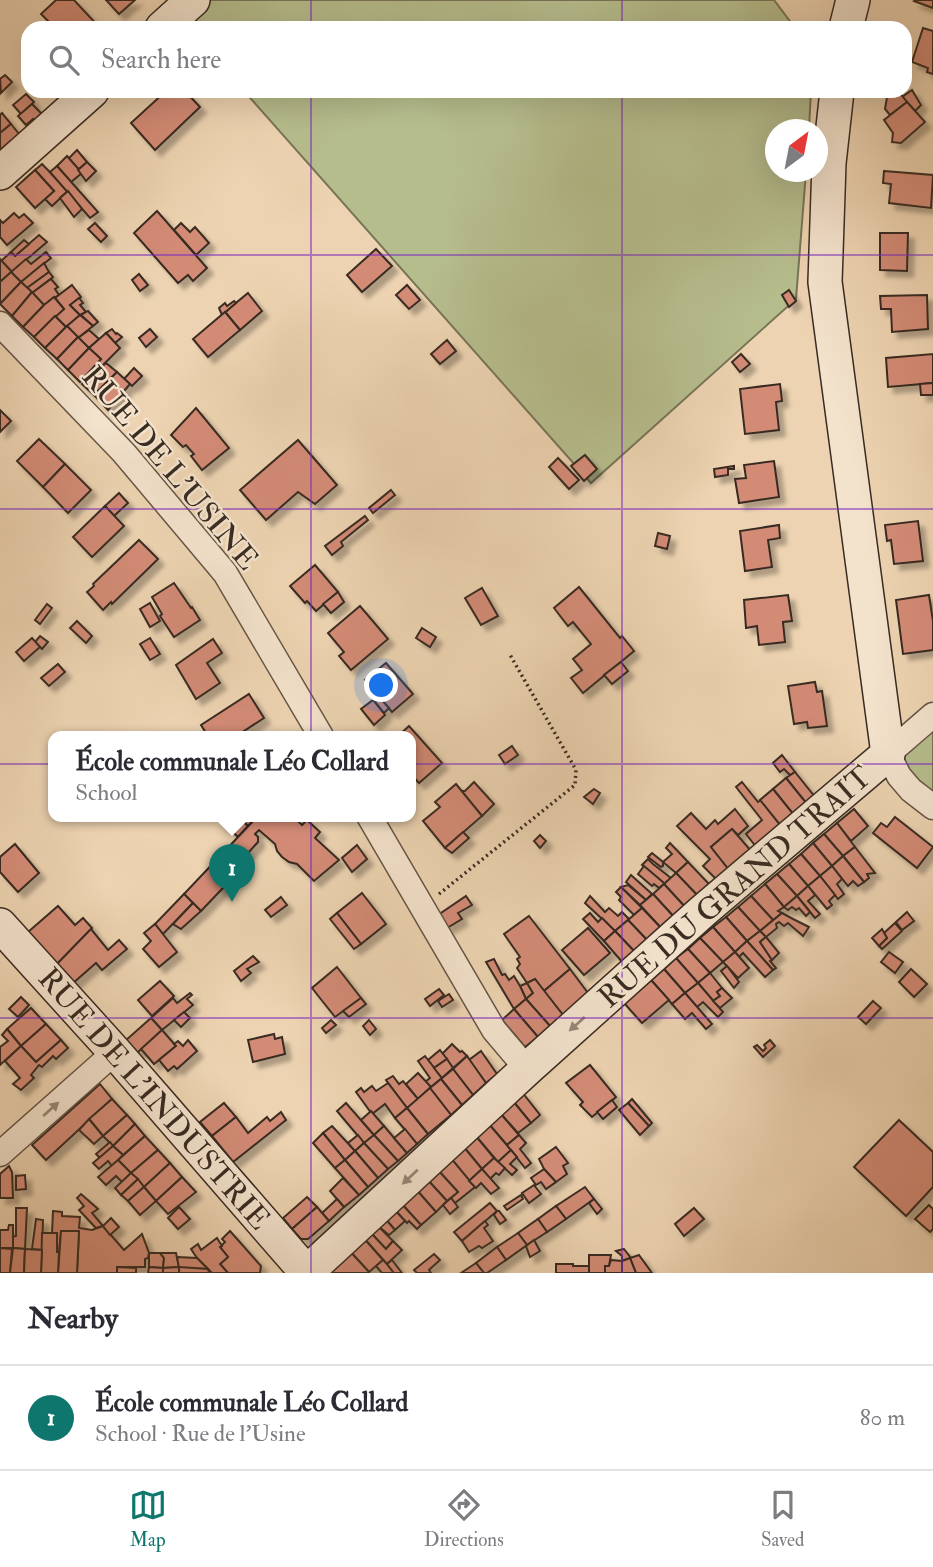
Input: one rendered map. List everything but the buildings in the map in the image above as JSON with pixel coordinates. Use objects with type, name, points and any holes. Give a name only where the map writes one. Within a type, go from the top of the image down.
[{"type":"street","points":[[170,21],[193,0]]},
{"type":"street","points":[[848,21],[853,0]]},
{"type":"street","points":[[0,173],[84,98]]},
{"type":"street","name":"RUE DU GRAND TRAIT","points":[[307,1273],[527,1069],[703,911],[888,754],[825,282],[829,163],[836,98]]},
{"type":"street","name":"RUE DE L'USINE","points":[[0,324],[124,453],[225,573],[318,731]]},
{"type":"street","points":[[933,715],[888,754],[899,776],[911,790],[933,807]]},
{"type":"street","points":[[372,822],[494,1030],[527,1069]]},
{"type":"street","name":"RUE DE L'INDUSTRIE","points":[[0,925],[115,1052],[307,1273]]},
{"type":"street","points":[[0,1154],[115,1052]]},
{"type":"path","points":[[422,907],[575,785],[576,769],[509,653]]},
{"type":"green space","points":[[206,0],[774,0],[790,21],[182,21]]},
{"type":"green space","points":[[250,98],[811,98],[810,119],[765,119],[765,182],[805,182],[796,299],[591,483]]},
{"type":"green space","points":[[933,715],[933,807],[888,754]]},
{"type":"place","name":"École communale Léo Collard","points":[[232,902]]}]
